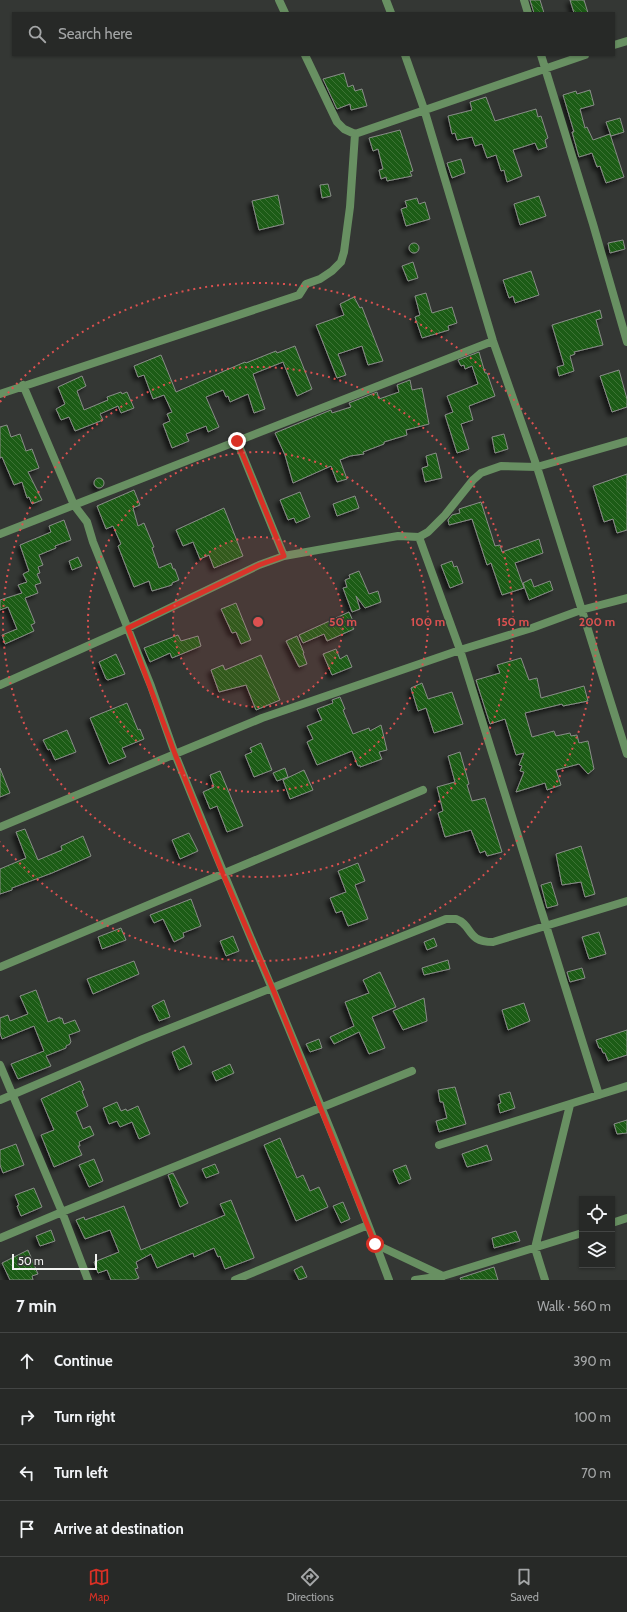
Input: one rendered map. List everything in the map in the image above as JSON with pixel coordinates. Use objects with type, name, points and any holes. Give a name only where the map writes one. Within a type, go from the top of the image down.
[{"type":"street","points":[[279,0],[285,12]]},
{"type":"street","points":[[386,0],[391,12]]},
{"type":"street","points":[[524,0],[528,12]]},
{"type":"street","points":[[615,45],[627,41]]},
{"type":"street","points":[[305,56],[337,122],[344,129],[355,134],[424,109],[582,56]]},
{"type":"street","points":[[405,56],[424,109],[493,341],[537,467],[627,754]]},
{"type":"street","points":[[541,56],[593,224],[627,342]]},
{"type":"street","points":[[0,394],[23,385],[299,295],[306,284],[325,276],[341,262],[344,252],[350,207],[355,134]]},
{"type":"street","points":[[0,534],[493,341]]},
{"type":"street","points":[[23,385],[74,505],[86,522],[128,628],[175,754],[223,874],[272,987],[389,1280]]},
{"type":"street","points":[[237,441],[284,556]]},
{"type":"street","points":[[0,685],[128,628],[259,565],[284,556],[398,536],[419,537],[428,532],[445,515],[473,480],[481,473],[501,466],[537,467],[627,441]]},
{"type":"street","points":[[419,537],[460,650],[599,1095]]},
{"type":"street","points":[[0,827],[262,718],[460,650],[532,628],[581,610],[627,598]]},
{"type":"street","points":[[0,967],[423,790]]},
{"type":"street","points":[[0,1100],[143,1039],[446,919],[456,919],[464,925],[476,939],[485,942],[493,942],[627,901]]},
{"type":"street","points":[[0,1066],[62,1212],[88,1280]]},
{"type":"street","points":[[0,1238],[412,1071]]},
{"type":"street","points":[[439,1145],[627,1086]]},
{"type":"street","points":[[545,1280],[535,1248],[570,1105]]},
{"type":"street","points":[[615,1222],[627,1218]]},
{"type":"street","points":[[235,1280],[368,1225]]},
{"type":"street","points":[[415,1280],[443,1276],[579,1234]]},
{"type":"street","points":[[375,1244],[443,1276]]},
{"type":"building","points":[[530,0],[540,0],[544,12],[534,12]]},
{"type":"building","points":[[570,0],[584,0],[588,12],[574,12]]},
{"type":"building","points":[[344,73],[348,87],[353,85],[355,91],[362,89],[367,106],[351,110],[350,104],[337,109],[323,79]]},
{"type":"building","points":[[590,90],[594,105],[580,109],[585,128],[587,127],[593,140],[610,134],[624,177],[606,183],[600,166],[597,167],[592,153],[579,157],[572,132],[574,132],[563,95],[576,91],[577,94]]},
{"type":"building","points":[[486,97],[495,121],[536,109],[538,117],[541,116],[548,138],[545,140],[547,147],[538,150],[535,143],[513,150],[522,176],[507,182],[504,170],[501,171],[496,155],[487,158],[482,144],[475,146],[472,137],[457,140],[455,133],[452,134],[448,116],[472,110],[470,102]]},
{"type":"building","points":[[620,118],[624,132],[611,136],[606,122]]},
{"type":"building","points":[[400,130],[413,171],[410,172],[412,176],[387,181],[386,177],[381,179],[379,170],[383,169],[378,149],[373,151],[369,138]]},
{"type":"building","points":[[461,159],[465,173],[452,178],[447,163]]},
{"type":"building","points":[[328,184],[331,196],[322,198],[320,185]]},
{"type":"building","points":[[278,195],[284,224],[259,230],[252,201]]},
{"type":"building","points":[[539,196],[546,216],[520,225],[514,204]]},
{"type":"building","points":[[417,198],[419,204],[425,202],[430,219],[406,226],[401,209],[407,207],[405,201]]},
{"type":"building","points":[[623,240],[625,249],[610,253],[608,243]]},
{"type":"building","points":[[414,243],[419,248],[414,253],[409,248]]},
{"type":"building","points":[[413,262],[418,278],[408,281],[402,266]]},
{"type":"building","points":[[531,271],[539,295],[515,303],[513,296],[509,298],[503,280]]},
{"type":"building","points":[[426,293],[432,313],[452,307],[457,323],[448,326],[449,330],[422,338],[415,317],[420,315],[415,296]]},
{"type":"building","points":[[354,297],[360,308],[362,307],[383,361],[368,365],[362,346],[338,354],[346,375],[337,378],[316,325],[344,315],[340,304]]},
{"type":"building","points":[[600,310],[602,318],[596,320],[603,345],[574,352],[575,354],[570,356],[574,371],[559,376],[557,367],[564,365],[552,325]]},
{"type":"building","points":[[295,346],[312,389],[297,396],[283,362],[253,374],[265,409],[254,413],[248,394],[230,402],[228,396],[226,397],[223,390],[206,397],[219,427],[208,432],[206,426],[186,434],[189,441],[172,448],[163,424],[170,421],[167,414],[172,412],[164,395],[153,399],[144,375],[138,377],[134,366],[161,355],[176,392],[245,362],[246,363],[276,351],[277,353]]},
{"type":"building","points":[[479,352],[485,373],[487,373],[495,396],[469,406],[473,420],[461,424],[469,449],[457,453],[445,415],[453,412],[447,396],[478,384],[472,366],[465,369],[464,365],[461,366],[458,360]]},
{"type":"building","points":[[619,370],[627,399],[627,407],[612,412],[600,376]]},
{"type":"building","points":[[82,376],[86,386],[77,391],[84,410],[108,400],[107,397],[121,392],[122,394],[127,392],[134,408],[121,413],[118,406],[100,414],[103,420],[75,431],[69,417],[61,420],[56,409],[65,404],[58,387]]},
{"type":"building","points":[[410,380],[412,390],[422,388],[429,424],[406,430],[407,435],[384,442],[384,444],[363,452],[364,454],[350,456],[340,460],[347,479],[337,482],[331,466],[293,483],[285,455],[275,433],[331,410],[332,413],[351,407],[349,403],[377,392],[379,399],[399,392],[397,385]]},
{"type":"building","points":[[7,425],[11,437],[20,434],[26,451],[32,449],[39,468],[28,472],[42,500],[32,504],[29,497],[27,498],[22,482],[14,485],[2,457],[0,458],[0,427]]},
{"type":"building","points":[[504,434],[508,449],[495,453],[492,437]]},
{"type":"building","points":[[436,453],[442,478],[425,482],[422,468],[428,466],[426,456]]},
{"type":"building","points":[[627,474],[627,530],[617,533],[613,519],[604,522],[593,486]]},
{"type":"building","points":[[97,478],[101,478],[103,479],[103,487],[97,488],[94,485],[94,481]]},
{"type":"building","points":[[134,490],[140,505],[133,508],[138,526],[144,523],[154,547],[152,548],[159,568],[171,563],[179,580],[172,583],[172,585],[152,591],[149,581],[134,587],[118,546],[121,544],[113,526],[106,529],[97,506]]},
{"type":"building","points":[[300,492],[310,517],[296,523],[294,518],[288,520],[280,500]]},
{"type":"building","points":[[355,496],[359,508],[337,516],[333,504]]},
{"type":"building","points":[[481,502],[495,546],[500,545],[502,552],[539,539],[543,553],[515,563],[524,588],[502,595],[491,563],[487,565],[472,519],[449,525],[448,520],[452,515],[460,513],[459,509]]},
{"type":"building","points":[[224,508],[243,556],[214,568],[209,555],[200,559],[193,542],[183,546],[176,530]]},
{"type":"building","points":[[64,520],[71,540],[55,546],[56,548],[39,555],[43,565],[38,567],[40,573],[37,574],[41,583],[35,585],[38,593],[25,598],[35,623],[31,625],[34,631],[5,644],[2,635],[17,629],[8,607],[0,610],[0,600],[22,593],[18,585],[27,582],[23,574],[29,571],[20,545],[51,532],[49,526]]},
{"type":"building","points":[[78,557],[82,566],[72,570],[69,561]]},
{"type":"building","points":[[452,561],[454,567],[457,566],[463,583],[450,588],[441,565]]},
{"type":"building","points":[[359,571],[369,594],[378,591],[381,602],[365,608],[356,596],[360,609],[352,612],[343,588],[347,587],[345,580],[350,578],[349,575]]},
{"type":"building","points":[[531,579],[534,587],[550,581],[553,590],[529,600],[523,583]]},
{"type":"building","points":[[236,603],[251,640],[241,644],[236,632],[232,633],[221,609]]},
{"type":"building","points":[[349,612],[353,621],[350,623],[354,629],[327,641],[324,634],[303,643],[299,635]]},
{"type":"building","points":[[178,635],[181,641],[198,636],[201,646],[172,658],[170,653],[150,662],[144,648]]},
{"type":"building","points":[[297,636],[307,664],[299,667],[286,641]]},
{"type":"building","points":[[336,649],[340,659],[347,655],[352,667],[332,675],[323,654]]},
{"type":"building","points":[[116,654],[125,674],[108,680],[106,679],[99,662]]},
{"type":"building","points":[[261,655],[280,700],[256,710],[246,685],[219,692],[211,670],[223,665],[225,670]]},
{"type":"building","points":[[521,658],[529,680],[537,678],[541,698],[584,686],[588,701],[563,706],[562,704],[525,713],[532,737],[554,731],[556,736],[570,733],[571,736],[577,735],[579,743],[588,741],[594,769],[588,774],[579,764],[556,770],[561,785],[547,790],[545,783],[516,792],[524,772],[520,771],[522,766],[519,765],[524,753],[516,755],[505,719],[490,724],[476,680],[500,673],[497,665]]},
{"type":"building","points":[[422,683],[428,699],[452,692],[463,724],[434,733],[426,708],[418,711],[411,688]]},
{"type":"building","points":[[340,697],[345,709],[343,710],[353,734],[369,728],[370,731],[381,725],[387,750],[379,752],[382,759],[360,767],[360,765],[358,766],[352,751],[317,765],[307,742],[313,739],[307,726],[322,720],[317,709],[333,703],[332,700]]},
{"type":"building","points":[[127,703],[138,730],[140,729],[144,739],[122,748],[126,757],[109,764],[90,718]]},
{"type":"building","points":[[67,730],[76,752],[55,760],[50,749],[48,750],[43,740]]},
{"type":"building","points":[[261,743],[272,770],[254,777],[245,755],[252,752],[250,748]]},
{"type":"building","points":[[460,752],[472,801],[485,798],[502,852],[487,856],[485,851],[480,853],[471,830],[445,837],[438,813],[443,811],[437,787],[455,782],[448,756]]},
{"type":"building","points":[[0,768],[10,793],[0,797]]},
{"type":"building","points":[[285,768],[288,777],[277,781],[273,773]]},
{"type":"building","points":[[304,770],[313,790],[290,799],[283,780]]},
{"type":"building","points":[[220,771],[243,826],[227,832],[217,806],[210,809],[203,792],[214,787],[210,775]]},
{"type":"building","points":[[25,829],[38,860],[62,850],[61,846],[83,836],[91,856],[0,894],[0,869],[26,858],[16,832]]},
{"type":"building","points":[[189,833],[198,851],[180,859],[172,840]]},
{"type":"building","points":[[581,846],[595,894],[585,897],[581,882],[562,885],[556,854]]},
{"type":"building","points":[[358,863],[365,881],[355,885],[368,919],[348,926],[342,911],[336,913],[330,898],[346,892],[338,871]]},
{"type":"building","points":[[551,882],[558,905],[547,908],[541,885]]},
{"type":"building","points":[[191,899],[201,926],[183,933],[184,937],[174,942],[163,919],[154,923],[150,915]]},
{"type":"building","points":[[121,928],[126,940],[102,949],[98,937]]},
{"type":"building","points":[[599,932],[606,954],[589,959],[582,937]]},
{"type":"building","points":[[233,936],[239,951],[226,956],[220,941]]},
{"type":"building","points":[[434,938],[437,946],[427,950],[424,942]]},
{"type":"building","points":[[448,960],[450,969],[424,975],[422,968]]},
{"type":"building","points":[[134,961],[139,974],[93,994],[87,979]]},
{"type":"building","points":[[582,968],[585,978],[570,982],[567,972]]},
{"type":"building","points":[[380,972],[396,1007],[372,1017],[385,1048],[369,1054],[359,1032],[334,1044],[330,1037],[354,1026],[345,1002],[369,993],[363,980]]},
{"type":"building","points":[[36,990],[48,1022],[60,1017],[60,1019],[62,1018],[64,1024],[75,1020],[80,1031],[69,1035],[71,1042],[66,1046],[66,1048],[46,1056],[51,1066],[18,1079],[11,1064],[44,1051],[34,1026],[2,1039],[0,1033],[0,1018],[8,1015],[10,1021],[28,1014],[20,996]]},
{"type":"building","points":[[424,998],[427,1021],[403,1030],[393,1011]]},
{"type":"building","points":[[164,1000],[170,1017],[159,1021],[152,1006]]},
{"type":"building","points":[[524,1003],[530,1021],[508,1030],[502,1010]]},
{"type":"building","points":[[627,1030],[627,1055],[608,1061],[605,1053],[603,1053],[601,1048],[599,1048],[596,1040]]},
{"type":"building","points":[[319,1039],[322,1048],[310,1052],[306,1044]]},
{"type":"building","points":[[184,1046],[192,1064],[179,1070],[172,1052]]},
{"type":"building","points":[[230,1064],[234,1073],[216,1081],[212,1072]]},
{"type":"building","points":[[80,1081],[88,1106],[76,1112],[83,1129],[90,1126],[94,1135],[79,1142],[80,1146],[78,1146],[82,1155],[54,1167],[41,1135],[54,1130],[41,1099]]},
{"type":"building","points":[[455,1087],[466,1124],[439,1132],[436,1121],[447,1118],[443,1102],[440,1102],[438,1090]]},
{"type":"building","points":[[510,1092],[515,1108],[500,1113],[498,1104],[501,1103],[499,1095]]},
{"type":"building","points":[[117,1102],[121,1111],[126,1109],[127,1111],[138,1106],[150,1134],[139,1139],[132,1122],[120,1127],[117,1121],[109,1124],[103,1108]]},
{"type":"building","points":[[627,1120],[627,1133],[617,1134],[614,1124]]},
{"type":"building","points":[[280,1138],[297,1178],[303,1175],[310,1191],[319,1187],[328,1207],[296,1221],[264,1145]]},
{"type":"building","points":[[16,1144],[24,1165],[3,1173],[0,1165],[0,1150]]},
{"type":"building","points":[[487,1145],[492,1160],[467,1167],[462,1154]]},
{"type":"building","points":[[94,1159],[103,1181],[89,1187],[79,1165]]},
{"type":"building","points":[[215,1164],[219,1173],[206,1178],[202,1169]]},
{"type":"building","points":[[406,1165],[411,1179],[399,1184],[393,1170]]},
{"type":"building","points":[[173,1173],[188,1203],[180,1207],[168,1175]]},
{"type":"building","points":[[34,1188],[42,1207],[21,1216],[15,1195]]},
{"type":"building","points":[[231,1200],[254,1258],[225,1269],[220,1256],[218,1257],[214,1248],[194,1257],[193,1253],[157,1268],[151,1254],[136,1262],[138,1268],[135,1269],[139,1278],[134,1280],[111,1280],[107,1270],[98,1273],[94,1262],[119,1252],[110,1230],[85,1239],[76,1220],[84,1217],[85,1220],[124,1206],[141,1250],[225,1215],[220,1204]]},
{"type":"building","points":[[343,1202],[350,1219],[341,1223],[333,1206]]},
{"type":"building","points":[[51,1230],[55,1241],[40,1246],[36,1236]]},
{"type":"building","points":[[516,1231],[520,1241],[494,1248],[492,1238]]},
{"type":"building","points":[[28,1250],[38,1274],[32,1276],[33,1280],[10,1280],[2,1263]]},
{"type":"building","points":[[302,1266],[307,1277],[299,1280],[294,1270]]},
{"type":"building","points":[[494,1267],[498,1280],[461,1280],[460,1278]]},
{"type":"route","points":[[237,441],[284,556],[259,565],[128,628],[151,686],[175,754],[223,874],[272,987],[375,1244]]}]
